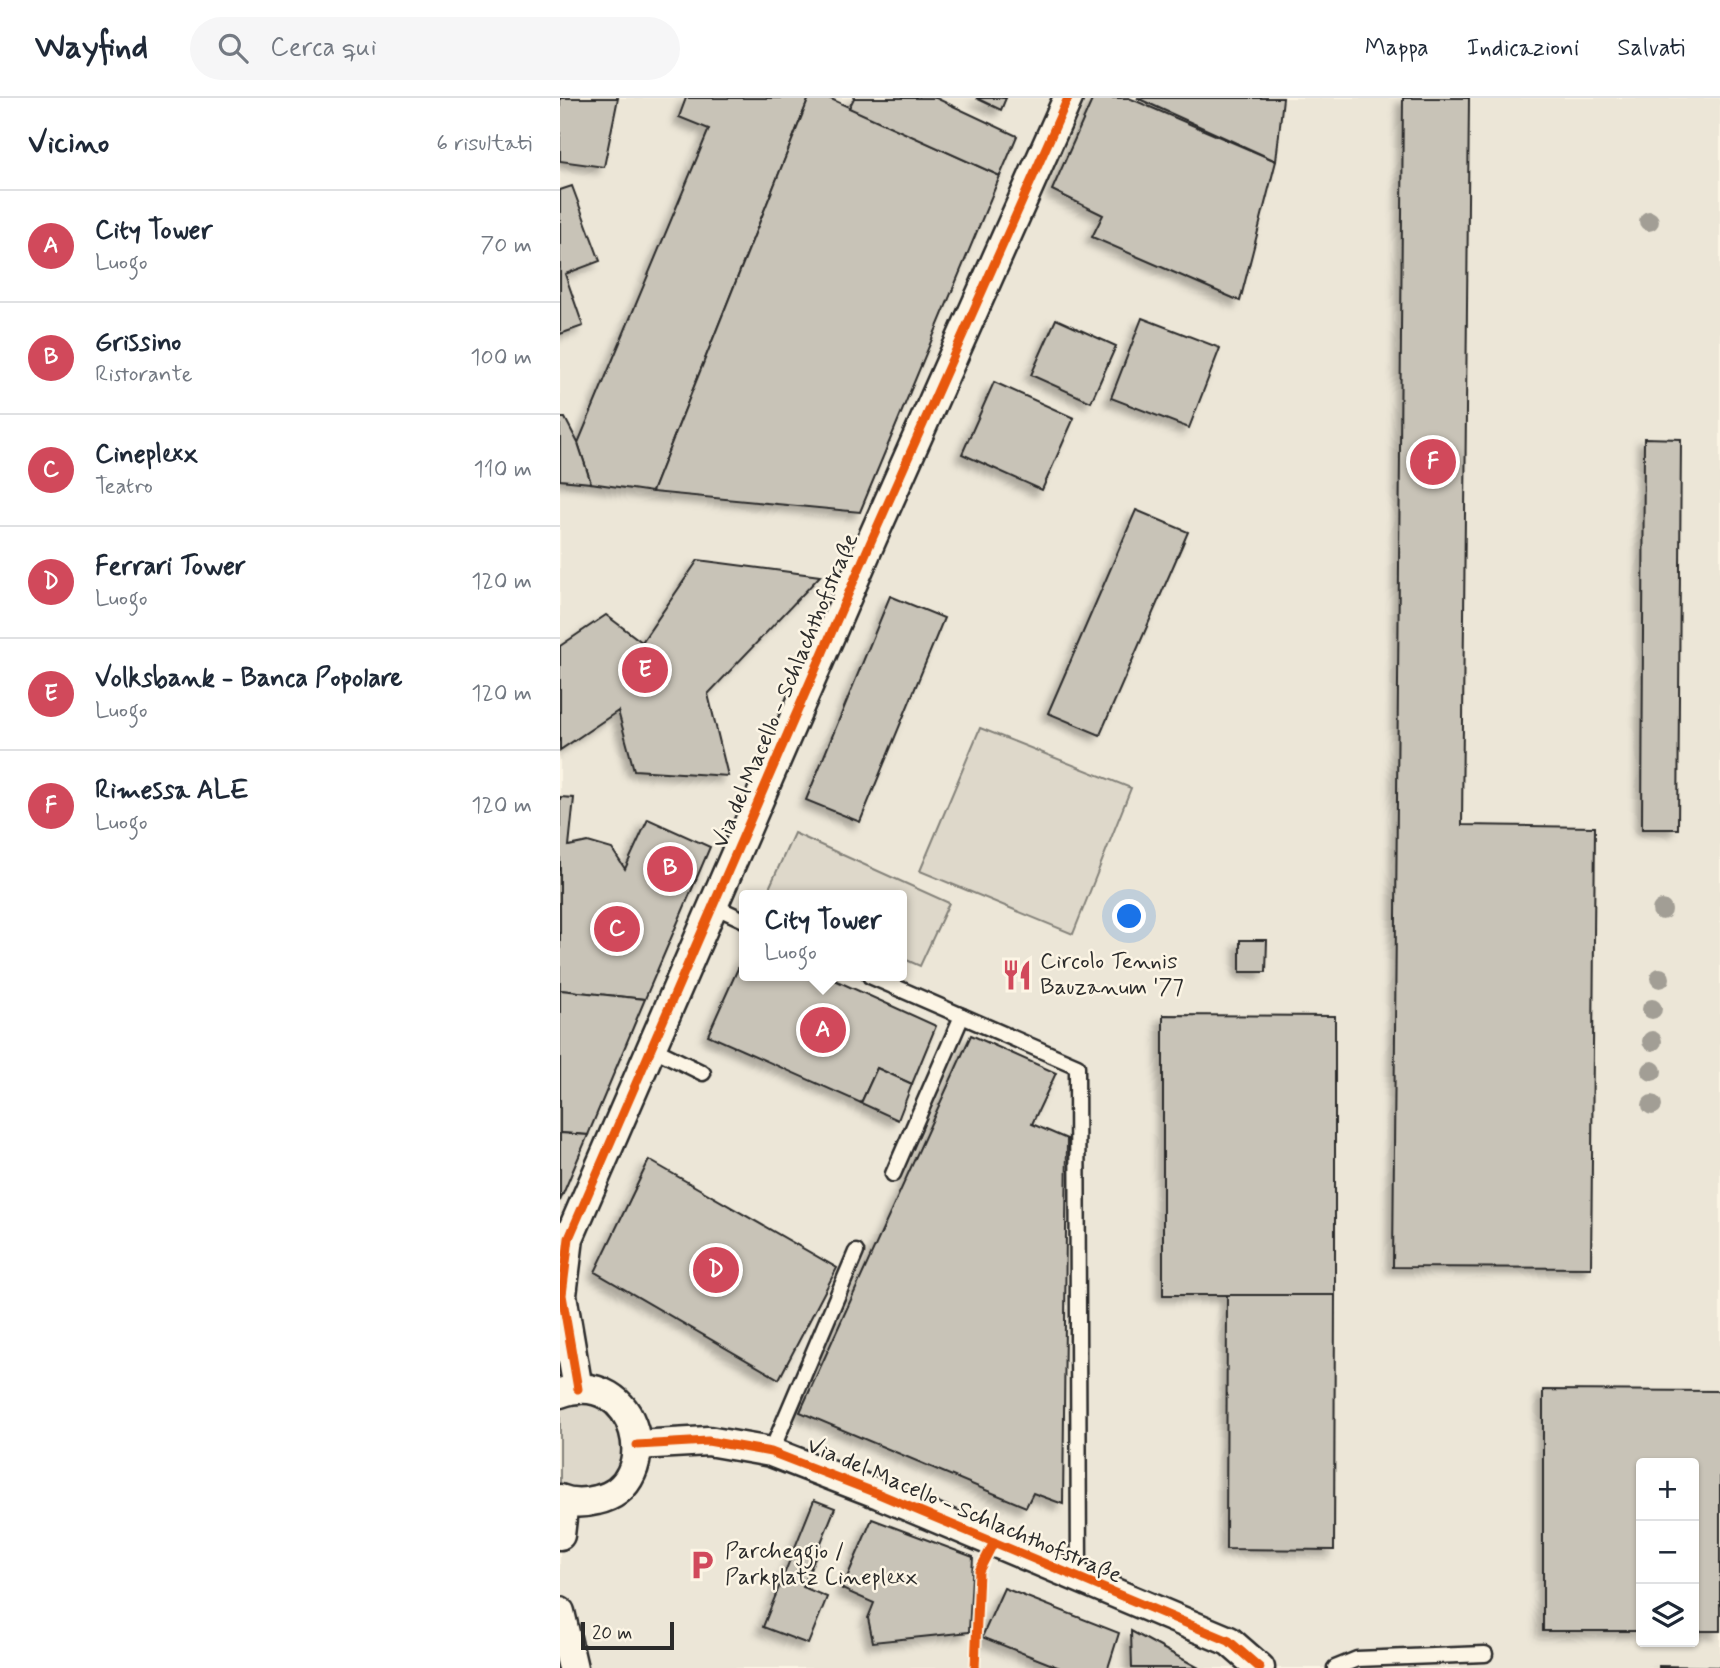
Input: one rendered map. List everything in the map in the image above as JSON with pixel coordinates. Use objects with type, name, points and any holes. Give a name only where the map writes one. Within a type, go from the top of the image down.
[{"type":"street","name":"Via del Macello - Schlachthofstraße","points":[[569,1391],[562,1295],[569,1238],[1068,98]]},
{"type":"street","points":[[560,1535],[562,1500],[583,1503],[602,1499],[616,1491],[625,1482],[635,1462],[638,1446],[635,1428],[626,1411],[611,1398],[596,1391],[569,1391]]},
{"type":"street","name":"Via del Macello - Schlachthofstraße","points":[[638,1446],[708,1441],[771,1452],[879,1494],[1229,1641],[1260,1668]]},
{"type":"street","points":[[560,1612],[573,1668]]},
{"type":"lane","points":[[715,906],[739,918]]},
{"type":"lane","points":[[882,981],[1077,1066],[1079,1579]]},
{"type":"lane","points":[[893,1174],[962,1016]]},
{"type":"lane","points":[[652,1048],[703,1073]]},
{"type":"lane","points":[[771,1452],[856,1252]]},
{"type":"lane","points":[[1335,1668],[1357,1659],[1485,1654]]},
{"type":"shaded area","points":[[560,98],[1720,98],[1720,1668],[560,1668]]},
{"type":"shaded area","points":[[980,728],[1131,788],[1073,934],[920,871]]},
{"type":"shaded area","points":[[794,833],[949,903],[920,966],[907,960],[907,890],[768,890]]},
{"type":"shaded area","points":[[576,1399],[607,1406],[626,1430],[619,1474],[595,1492],[560,1488],[560,1404]]},
{"type":"building","points":[[560,98],[618,98],[604,167],[560,161]]},
{"type":"building","points":[[686,98],[809,98],[652,492],[591,483],[578,443],[709,129],[679,117]]},
{"type":"building","points":[[809,98],[829,98],[1000,176],[860,512],[652,492]]},
{"type":"building","points":[[854,98],[936,98],[1017,136],[1000,176],[849,108]]},
{"type":"building","points":[[976,98],[1006,98],[1001,110]]},
{"type":"building","points":[[1093,98],[1129,98],[1276,161],[1240,301],[1092,237],[1103,215],[1052,190]]},
{"type":"building","points":[[1137,98],[1283,98],[1276,161]]},
{"type":"building","points":[[1403,98],[1469,98],[1462,825],[1595,827],[1591,1268],[1393,1267]]},
{"type":"building","points":[[572,186],[600,261],[565,274],[583,326],[560,334],[560,190]]},
{"type":"building","points":[[1142,318],[1220,348],[1189,428],[1111,398]]},
{"type":"building","points":[[1056,319],[1116,346],[1091,402],[1031,375]]},
{"type":"building","points":[[994,382],[1074,418],[1042,490],[962,454]]},
{"type":"building","points":[[560,418],[565,418],[578,443],[591,483],[560,480]]},
{"type":"building","points":[[1644,438],[1681,439],[1678,829],[1642,829]]},
{"type":"building","points":[[1136,510],[1188,532],[1100,735],[1048,713]]},
{"type":"building","points":[[698,560],[820,576],[708,694],[728,776],[634,770],[618,711],[560,750],[560,646],[606,615],[642,642]]},
{"type":"building","points":[[890,596],[944,618],[860,822],[806,800]]},
{"type":"building","points":[[560,797],[574,798],[569,846],[588,842],[612,849],[625,869],[648,819],[710,847],[645,999],[560,990]]},
{"type":"building","points":[[1240,940],[1267,940],[1266,972],[1240,972]]},
{"type":"building","points":[[739,966],[739,981],[837,981],[936,1026],[912,1084],[877,1068],[861,1103],[708,1035]]},
{"type":"building","points":[[560,990],[645,999],[588,1135],[560,1133]]},
{"type":"building","points":[[1163,1015],[1335,1016],[1335,1295],[1163,1295]]},
{"type":"building","points":[[971,1035],[1056,1073],[1032,1124],[1067,1139],[1063,1504],[1033,1493],[1026,1507],[800,1412]]},
{"type":"building","points":[[877,1068],[912,1084],[898,1120],[861,1103]]},
{"type":"building","points":[[560,1133],[588,1135],[560,1201]]},
{"type":"building","points":[[649,1160],[837,1268],[779,1379],[595,1272]]},
{"type":"building","points":[[1227,1295],[1335,1295],[1334,1550],[1226,1549]]},
{"type":"building","points":[[1543,1390],[1720,1391],[1720,1631],[1699,1631],[1699,1458],[1636,1458],[1636,1631],[1543,1631]]},
{"type":"building","points":[[814,1500],[835,1508],[803,1587],[827,1597],[808,1644],[763,1627]]},
{"type":"building","points":[[872,1519],[973,1557],[969,1632],[873,1642],[868,1618],[874,1603],[842,1589]]},
{"type":"building","points":[[1004,1588],[1119,1633],[1108,1668],[1060,1668],[982,1637]]},
{"type":"building","points":[[1131,1631],[1199,1668],[1132,1668]]},
{"type":"building","points":[[1720,1667],[1720,1668],[1659,1668]]},
{"type":"cycle path","points":[[578,1389],[562,1295],[569,1238],[872,539],[1068,98]]},
{"type":"cycle path","points":[[637,1445],[708,1441],[771,1452],[879,1494],[1229,1641],[1260,1668]]},
{"type":"cycle path","points":[[975,1668],[979,1571],[994,1542]]},
{"type":"place","name":"Rimessa ALE","points":[[1433,462]]},
{"type":"place","name":"Volksbank - Banca Popolare","points":[[645,670]]},
{"type":"place","name":"Grissino","points":[[670,869]]},
{"type":"place","name":"Cineplexx","points":[[617,929]]},
{"type":"place","name":"Circolo Tennis Bauzanum '77","points":[[1017,975]]},
{"type":"place","name":"City Tower","points":[[823,1030]]},
{"type":"place","name":"Ferrari Tower","points":[[716,1270]]},
{"type":"place","name":"Parcheggio / Parkplatz Cineplexx","points":[[702,1565]]}]
